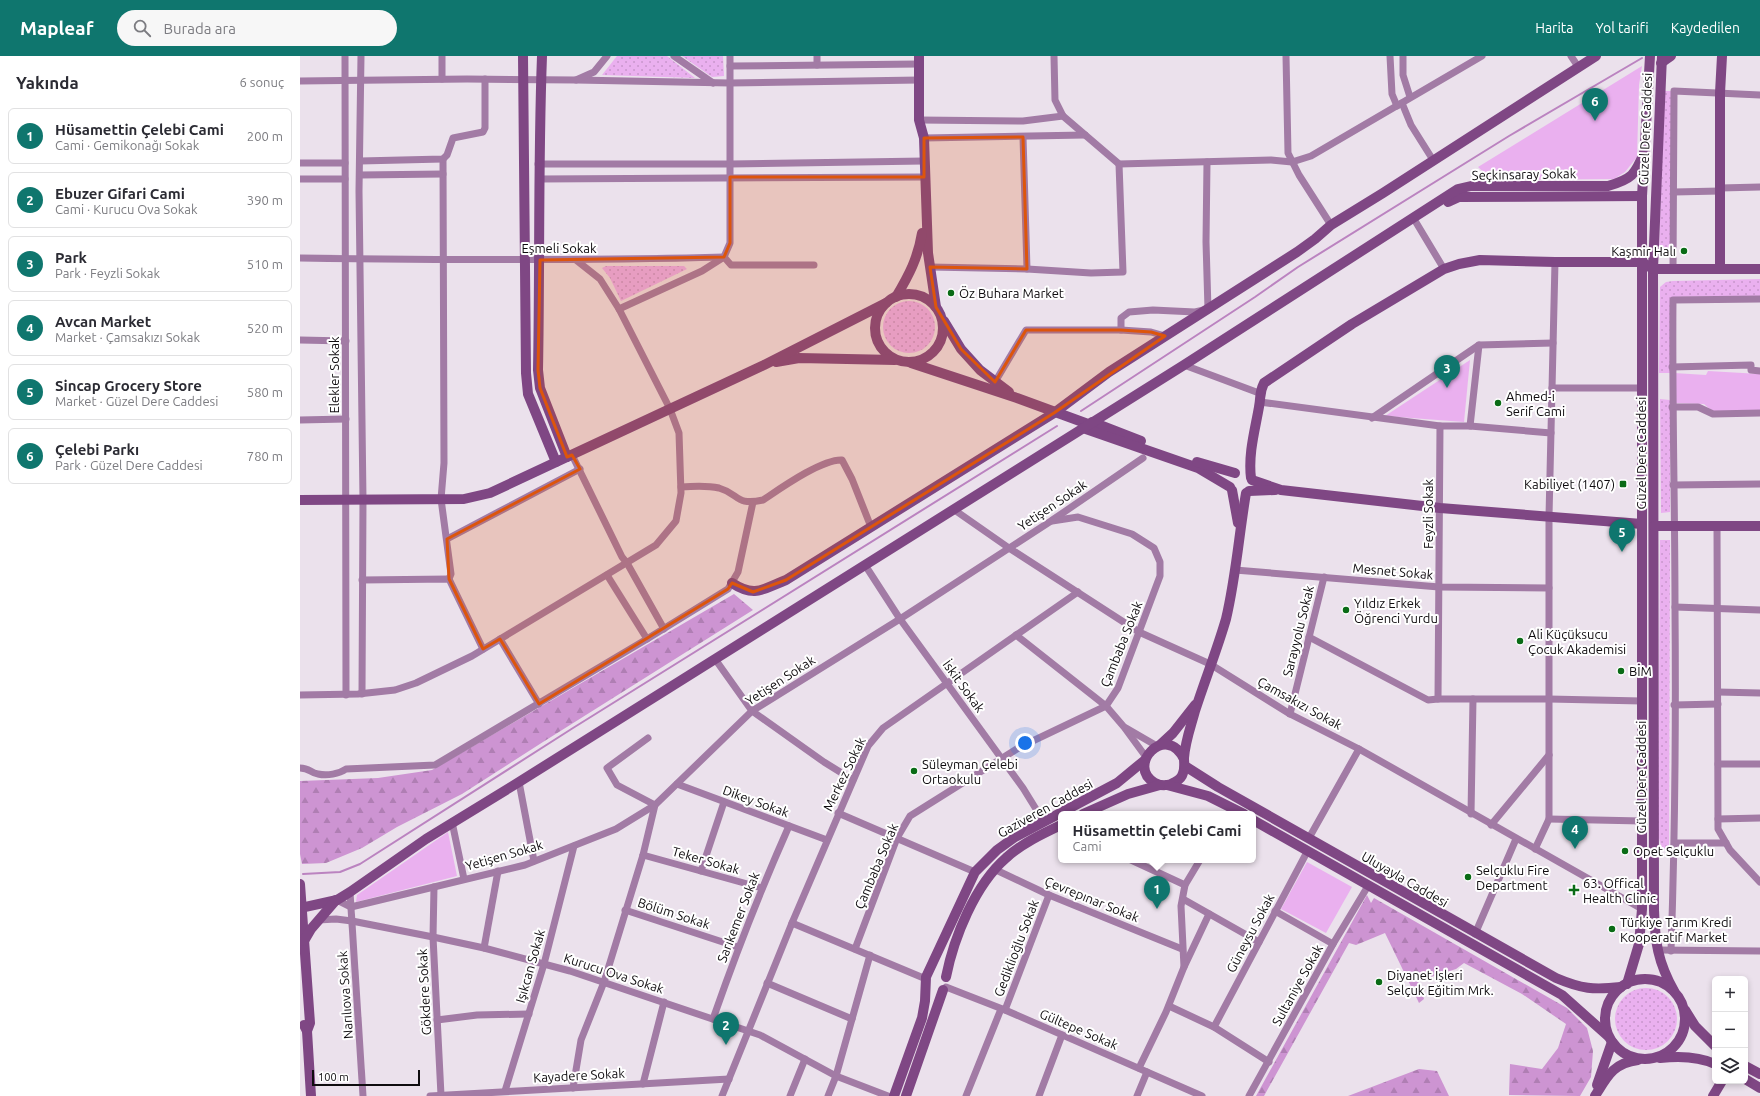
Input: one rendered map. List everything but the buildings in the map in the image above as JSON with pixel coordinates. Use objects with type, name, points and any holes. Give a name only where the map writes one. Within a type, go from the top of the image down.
[{"type":"street","name":"Elekler Sokak","points":[[345,56],[346,695]]},
{"type":"street","points":[[360,56],[363,499],[362,694]]},
{"type":"street","points":[[442,56],[442,79]]},
{"type":"street","points":[[524,56],[524,260],[526,373],[528,394],[556,462]]},
{"type":"street","points":[[542,56],[538,164],[540,260],[538,370],[540,388],[570,456],[580,469],[622,556],[664,629]]},
{"type":"street","points":[[576,80],[594,72],[607,56]]},
{"type":"street","points":[[674,56],[713,83]]},
{"type":"street","points":[[619,309],[702,271],[724,257],[730,243],[730,56]]},
{"type":"street","points":[[817,56],[817,65]]},
{"type":"street","points":[[1054,56],[1055,100],[1063,116],[1119,164],[1270,160],[1292,162],[1311,156],[1482,56]]},
{"type":"street","points":[[1286,56],[1288,153],[1299,175],[1331,225]]},
{"type":"street","points":[[1390,56],[1392,94],[1433,160]]},
{"type":"street","points":[[1403,56],[1403,75],[1410,97]]},
{"type":"street","points":[[1571,56],[1579,68]]},
{"type":"street","points":[[732,583],[743,590],[753,592],[786,580],[1054,412],[1109,372],[1298,252],[1331,225],[1596,56]]},
{"type":"street","name":"Güzel Dere Caddesi","points":[[1624,985],[1639,944],[1642,909],[1642,196],[1650,56]]},
{"type":"street","points":[[1661,60],[1671,56]]},
{"type":"street","points":[[1720,269],[1720,93],[1722,56]]},
{"type":"street","points":[[730,66],[817,65],[919,60],[919,120],[924,138],[925,217],[936,307],[961,349],[980,370],[1017,398]]},
{"type":"street","name":"Güzel Dere Caddesi","points":[[1661,60],[1653,269],[1654,910],[1657,950],[1663,971],[1674,991]]},
{"type":"street","points":[[483,649],[449,579],[451,574],[441,499],[444,463],[443,159],[447,155],[453,138],[483,132],[485,128],[485,79]]},
{"type":"street","points":[[300,81],[524,79],[730,83],[919,80]]},
{"type":"street","points":[[1669,270],[1674,192],[1674,90],[1760,95]]},
{"type":"street","points":[[919,120],[1024,121],[1063,116]]},
{"type":"street","points":[[924,138],[1084,135]]},
{"type":"street","points":[[1023,137],[1027,269]]},
{"type":"street","name":"Seçkinsaray Sokak","points":[[1414,219],[1458,189],[1471,186],[1608,186],[1625,181],[1637,170],[1644,153]]},
{"type":"street","points":[[360,161],[443,159]]},
{"type":"street","points":[[538,164],[730,164],[924,161]]},
{"type":"street","points":[[1207,162],[1206,242],[1208,309]]},
{"type":"street","points":[[300,163],[345,163]]},
{"type":"street","points":[[930,267],[1027,269],[1091,273],[1123,272],[1119,164]]},
{"type":"street","points":[[360,175],[443,174]]},
{"type":"street","points":[[539,179],[924,177]]},
{"type":"street","points":[[300,179],[345,179]]},
{"type":"street","points":[[1674,192],[1760,187]]},
{"type":"street","name":"Seçkinsaray Sokak","points":[[1414,219],[1459,197],[1642,196]]},
{"type":"street","points":[[896,297],[919,253],[925,217]]},
{"type":"street","points":[[304,941],[318,920],[337,900],[452,822],[519,782],[1414,219],[1444,269]]},
{"type":"street","name":"Eşmeli Sokak","points":[[300,258],[444,261],[724,257],[731,264],[814,265]]},
{"type":"street","points":[[300,695],[362,694],[395,690],[416,683],[483,649],[608,575],[656,545],[676,521],[681,486],[679,433],[670,409],[619,309],[600,279],[576,260]]},
{"type":"street","points":[[1164,785],[1180,779],[1183,773],[1187,740],[1198,700],[1226,618],[1248,492],[1252,486],[1250,468],[1252,445],[1260,397],[1264,383],[1352,324],[1444,269],[1459,264],[1480,260],[1642,262],[1653,269],[1669,270],[1760,269]]},
{"type":"street","points":[[1535,849],[1549,819],[1549,516],[1555,262]]},
{"type":"street","points":[[300,501],[363,499],[464,499],[490,493],[764,365],[896,297],[907,294],[918,295],[928,300],[936,307]]},
{"type":"street","points":[[1671,951],[1675,843],[1675,607],[1672,407],[1673,300],[1760,299]]},
{"type":"street","points":[[886,303],[879,312],[875,323],[875,334],[880,345],[887,354],[898,360]]},
{"type":"street","points":[[1121,330],[1121,318],[1129,312],[1153,310],[1195,312],[1208,309]]},
{"type":"street","points":[[909,362],[926,358],[939,345],[943,328],[941,317]]},
{"type":"street","points":[[995,382],[1026,330],[1121,330],[1151,332],[1165,336]]},
{"type":"street","points":[[300,340],[346,341]]},
{"type":"street","points":[[1372,418],[1478,345],[1553,343]]},
{"type":"street","points":[[1470,426],[1478,345]]},
{"type":"street","points":[[764,365],[799,358],[898,360],[909,362],[1017,398],[1179,456],[1237,472],[1246,473],[1251,479],[1281,490]]},
{"type":"street","points":[[1184,365],[1260,397],[1372,418],[1440,426],[1470,426],[1551,433]]},
{"type":"street","points":[[1672,367],[1751,365],[1751,370],[1760,371]]},
{"type":"street","points":[[1552,388],[1642,388]]},
{"type":"street","points":[[1672,407],[1698,407],[1713,414],[1760,413]]},
{"type":"street","points":[[300,420],[346,419]]},
{"type":"street","points":[[1088,424],[1198,468],[1240,494],[1248,492],[1281,490],[1440,508],[1642,524]]},
{"type":"street","name":"Feyzli Sokak","points":[[1438,699],[1440,426]]},
{"type":"street","points":[[1240,533],[1230,479],[1246,462],[1252,445]]},
{"type":"street","name":"Yetişen Sokak","points":[[351,907],[534,861],[616,829],[655,805],[752,711],[900,619],[1051,521],[1143,458]]},
{"type":"street","points":[[681,486],[704,486],[719,488],[742,501],[753,502],[763,500],[822,464],[842,460],[852,479],[871,527]]},
{"type":"street","points":[[447,539],[580,469]]},
{"type":"street","points":[[1673,485],[1760,484]]},
{"type":"street","points":[[300,768],[307,768],[317,774],[339,773],[346,769],[435,765],[539,704],[728,589],[738,572],[753,502]]},
{"type":"street","name":"Çamsakızı Sokak","points":[[953,509],[1009,548],[1139,632],[1210,664],[1290,714],[1359,749],[1471,814],[1642,909]]},
{"type":"street","name":"Çambaba Sokak","points":[[855,949],[897,838],[910,816],[1020,747],[1106,706],[1118,688],[1160,576],[1160,562],[1154,548],[1132,534],[1078,517],[1051,521]]},
{"type":"street","points":[[1654,526],[1760,526]]},
{"type":"street","points":[[1717,526],[1718,829],[1730,850],[1760,882]]},
{"type":"street","name":"İskit Sokak","points":[[865,564],[900,619],[1001,758],[1044,822]]},
{"type":"street","name":"Mesnet Sokak","points":[[1235,570],[1439,587],[1549,588]]},
{"type":"street","points":[[608,575],[647,639]]},
{"type":"street","name":"Sarayyolu Sokak","points":[[1290,714],[1324,577]]},
{"type":"street","points":[[362,580],[449,579]]},
{"type":"street","name":"Merkez Sokak","points":[[722,1096],[792,923],[868,746],[883,728],[1078,592]]},
{"type":"street","points":[[1675,607],[1760,610]]},
{"type":"street","points":[[1016,635],[1106,706],[1124,727],[1145,759]]},
{"type":"street","points":[[1309,637],[1428,700],[1549,699],[1642,701]]},
{"type":"street","points":[[500,639],[539,704]]},
{"type":"street","points":[[715,659],[752,711],[824,762],[853,780]]},
{"type":"street","points":[[1718,692],[1760,693]]},
{"type":"street","points":[[1471,814],[1473,699]]},
{"type":"street","points":[[1198,700],[1173,733],[1149,752],[1145,759],[1144,767],[1150,778],[1164,785],[1208,796],[1231,811]]},
{"type":"street","points":[[1674,705],[1718,704]]},
{"type":"street","points":[[1124,727],[1158,746],[1172,746],[1177,749],[1184,762]]},
{"type":"street","points":[[573,1088],[582,1040],[604,982],[643,855],[655,805],[617,785],[607,768],[648,738]]},
{"type":"street","points":[[1309,838],[1359,749]]},
{"type":"street","points":[[1491,825],[1549,755]]},
{"type":"street","name":"Gaziveren Caddesi","points":[[1065,811],[1117,783],[1133,772],[1145,759]]},
{"type":"street","name":"Uluyayla Caddesi","points":[[1184,762],[1218,787],[1475,934],[1556,978],[1577,986],[1597,990],[1624,985]]},
{"type":"street","points":[[1718,764],[1760,764]]},
{"type":"street","points":[[519,782],[534,861]]},
{"type":"street","name":"Dikey Sokak","points":[[677,784],[827,840]]},
{"type":"street","name":"Gaziveren Caddesi","points":[[1090,811],[1128,794],[1164,785]]},
{"type":"street","points":[[701,871],[724,802]]},
{"type":"street","points":[[838,813],[975,872]]},
{"type":"street","name":"Gaziveren Caddesi","points":[[894,1096],[922,1018],[925,1001],[926,979],[975,872],[997,850],[1015,837],[1058,815]]},
{"type":"street","points":[[1718,819],[1760,818]]},
{"type":"street","points":[[1549,819],[1642,822]]},
{"type":"street","points":[[452,822],[464,879]]},
{"type":"street","name":"Uluyayla Caddesi","points":[[1256,822],[1562,995],[1610,1039]]},
{"type":"street","name":"Sarıkemer Sokak","points":[[713,1019],[738,947],[789,826]]},
{"type":"street","name":"Gaziveren Caddesi","points":[[906,1096],[945,984],[954,946],[974,900],[984,882],[1006,857],[1023,845],[1058,828]]},
{"type":"street","points":[[1475,934],[1516,839]]},
{"type":"street","points":[[1675,843],[1726,843]]},
{"type":"street","name":"Işıkcan Sokak","points":[[505,1092],[544,964],[574,846]]},
{"type":"street","name":"Güneysu Sokak","points":[[1214,1027],[1307,852]]},
{"type":"street","name":"Teker Sokak","points":[[643,855],[762,888]]},
{"type":"street","points":[[1137,863],[1185,885]]},
{"type":"street","points":[[1184,968],[1182,949],[1183,899],[1185,885],[1198,863]]},
{"type":"street","name":"Çevrepınar Sokak","points":[[994,869],[1049,895],[1182,949]]},
{"type":"street","points":[[484,948],[498,871]]},
{"type":"street","points":[[300,884],[310,1023],[303,1031]]},
{"type":"street","name":"Sultaniye Sokak","points":[[1249,1096],[1333,944],[1368,886]]},
{"type":"street","name":"Gökdere Sokak","points":[[434,887],[433,937],[441,1095]]},
{"type":"street","name":"Narılıova Sokak","points":[[350,892],[363,1096]]},
{"type":"street","name":"Gediklioğlu Sokak","points":[[966,1096],[1049,895]]},
{"type":"street","points":[[1183,899],[1259,942]]},
{"type":"street","points":[[301,908],[337,900],[351,907]]},
{"type":"street","name":"Bölüm Sokak","points":[[625,910],[738,947]]},
{"type":"street","points":[[1275,911],[1333,944]]},
{"type":"street","points":[[1139,1068],[1169,1006],[1184,968],[1209,914]]},
{"type":"street","name":"Kurucu Ova Sokak","points":[[318,920],[336,919],[352,921],[433,937],[484,948],[570,971],[748,1030],[836,1076],[888,1096]]},
{"type":"street","points":[[792,923],[926,979],[930,991],[933,992],[945,984],[938,971],[926,979]]},
{"type":"street","points":[[1657,950],[1760,951]]},
{"type":"street","points":[[828,1096],[836,1076],[870,955]]},
{"type":"street","points":[[300,979],[303,1031],[311,1096]]},
{"type":"street","points":[[1642,1059],[1631,1057],[1620,1051],[1610,1039],[1606,1031],[1605,1020],[1606,1009],[1610,999],[1624,985],[1642,979],[1654,980],[1664,984],[1674,991],[1695,1026],[1712,1043]]},
{"type":"street","points":[[767,983],[852,1019]]},
{"type":"street","name":"Gültepe Sokak","points":[[945,984],[1202,1096]]},
{"type":"street","points":[[643,1084],[664,1002]]},
{"type":"street","points":[[1169,1006],[1214,1027],[1268,1062]]},
{"type":"street","points":[[1654,1058],[1669,1051],[1680,1038],[1684,1027],[1685,1016],[1683,1007]]},
{"type":"street","points":[[437,1020],[477,1015],[529,1014]]},
{"type":"street","points":[[1039,1096],[1062,1035]]},
{"type":"street","points":[[1594,1096],[1610,1039]]},
{"type":"street","points":[[1594,1096],[1616,1067],[1627,1061],[1676,1056],[1693,1058],[1712,1063]]},
{"type":"street","points":[[790,1096],[805,1059]]},
{"type":"street","points":[[1748,1068],[1760,1074]]},
{"type":"street","points":[[1137,1096],[1147,1072]]},
{"type":"street","name":"Kayadere Sokak","points":[[430,1096],[729,1079]]},
{"type":"street","points":[[1748,1081],[1760,1088]]},
{"type":"street","points":[[1713,1096],[1720,1084]]},
{"type":"highlighted area","points":[[1023,137],[1027,269],[930,267],[936,307],[961,349],[995,382],[1026,330],[1121,330],[1151,332],[1165,336],[1054,413],[786,580],[753,592],[732,583],[728,589],[539,704],[500,639],[483,649],[449,579],[447,539],[580,469],[572,455],[567,457],[540,388],[538,370],[540,260],[724,257],[730,243],[730,177],[924,177],[924,138]]},
{"type":"shaded area","points":[[617,56],[667,56],[695,78],[602,75]]},
{"type":"shaded area","points":[[682,56],[723,56],[724,76],[712,77]]},
{"type":"shaded area","points":[[1642,66],[1639,85],[1637,157],[1625,172],[1614,179],[1492,180],[1478,167]]},
{"type":"shaded area","points":[[1664,91],[1672,91],[1671,252],[1659,253]]},
{"type":"shaded area","points":[[606,266],[684,266],[687,269],[621,301],[610,278],[602,268]]},
{"type":"shaded area","points":[[1760,279],[1760,296],[1671,297],[1671,373],[1659,373],[1660,287],[1666,282],[1673,281]]},
{"type":"shaded area","points":[[909,301],[919,303],[927,309],[933,317],[935,327],[933,337],[927,345],[919,351],[909,353],[899,351],[891,345],[885,337],[883,327],[885,317],[891,309],[899,303]]},
{"type":"shaded area","points":[[1470,360],[1464,422],[1385,416]]},
{"type":"shaded area","points":[[1708,371],[1760,374],[1760,411],[1712,411],[1704,404],[1674,403],[1674,373],[1706,375]]},
{"type":"shaded area","points":[[1660,399],[1670,400],[1670,512],[1661,513]]},
{"type":"shaded area","points":[[1660,540],[1670,540],[1669,849],[1662,849],[1658,835]]},
{"type":"shaded area","points":[[448,832],[457,876],[356,902],[357,895]]},
{"type":"shaded area","points":[[1307,862],[1352,887],[1326,933],[1281,909]]},
{"type":"shaded area","points":[[1640,988],[1652,988],[1668,997],[1675,1007],[1677,1019],[1675,1031],[1668,1041],[1652,1050],[1640,1050],[1629,1045],[1620,1036],[1615,1025],[1615,1013],[1620,1002],[1629,993]]},
{"type":"green space","points":[[734,594],[753,610],[462,794],[397,827],[362,848],[326,863],[302,864],[300,854],[300,781],[378,778],[432,770]]},
{"type":"green space","points":[[1367,895],[1371,903],[1374,898],[1567,1008],[1587,1028],[1593,1051],[1591,1077],[1580,1096],[1509,1095],[1510,1064],[1542,1069],[1558,1048],[1566,1024],[1522,994],[1464,963],[1456,969],[1418,981],[1424,999],[1419,1003],[1385,933],[1356,945],[1349,943],[1264,1096],[1256,1096]]},
{"type":"green space","points":[[1419,1069],[1437,1071],[1449,1096],[1348,1096]]},
{"type":"waterway","points":[[1081,411],[1255,297],[1298,267],[1509,136],[1642,58]]},
{"type":"waterway","points":[[303,874],[340,872],[360,864],[573,728],[1057,426]]},
{"type":"place","name":"Çelebi Parkı","points":[[1595,121]]},
{"type":"place","name":"Kaşmir Halı","points":[[1684,251]]},
{"type":"place","name":"Öz Buhara Market","points":[[951,293]]},
{"type":"place","name":"Park","points":[[1447,388]]},
{"type":"place","name":"Ahmed-i Serif Cami","points":[[1498,403]]},
{"type":"place","name":"Kabiliyet (1407)","points":[[1623,484]]},
{"type":"place","name":"Sincap Grocery Store","points":[[1622,552]]},
{"type":"place","name":"Yıldız Erkek Öğrenci Yurdu","points":[[1346,610]]},
{"type":"place","name":"Ali Küçüksucu Çocuk Akademisi","points":[[1520,641]]},
{"type":"place","name":"BİM","points":[[1621,671]]},
{"type":"place","name":"Süleyman Çelebi Ortaokulu","points":[[914,771]]},
{"type":"place","name":"Avcan Market","points":[[1575,849]]},
{"type":"place","name":"Opet Selçuklu","points":[[1625,851]]},
{"type":"place","name":"Selçuklu Fire Department","points":[[1468,877]]},
{"type":"place","name":"63. Offical Health Clinic","points":[[1574,890]]},
{"type":"place","name":"Hüsamettin Çelebi Cami","points":[[1157,909]]},
{"type":"place","name":"Türkiye Tarım Kredi Kooperatif Market","points":[[1612,929]]},
{"type":"place","name":"Diyanet İşleri Selçuk Eğitim Mrk.","points":[[1379,982]]},
{"type":"place","name":"Ebuzer Gifari Cami","points":[[726,1045]]}]
